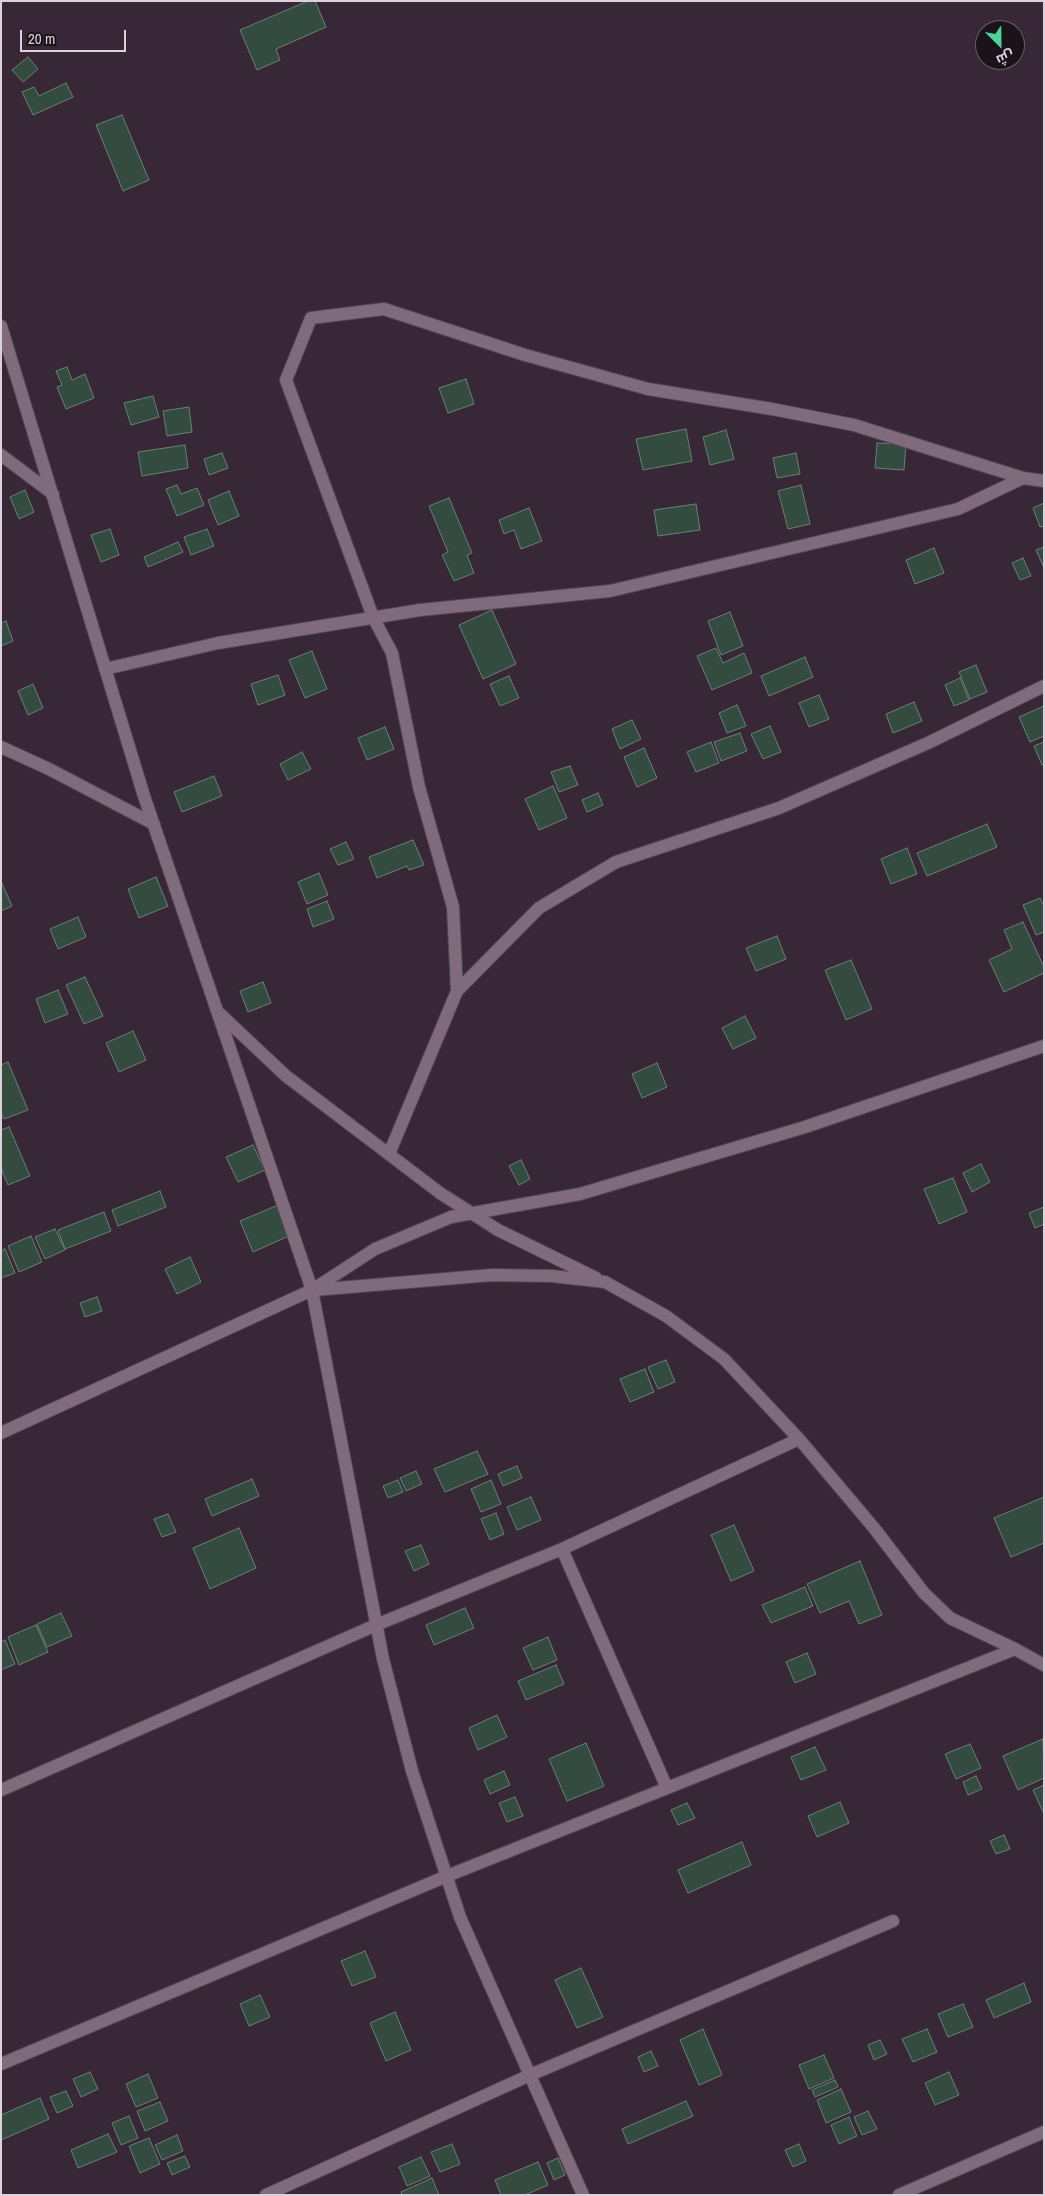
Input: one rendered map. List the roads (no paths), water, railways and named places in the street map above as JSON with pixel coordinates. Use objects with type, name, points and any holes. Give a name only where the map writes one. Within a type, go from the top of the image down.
[{"type":"street","points":[[457,991],[454,907],[419,786],[392,652],[373,618],[286,380],[311,318],[384,309],[525,355],[648,389],[772,409],[854,426],[1023,478],[1044,481]]},
{"type":"street","points":[[1,326],[154,824],[312,1290],[376,1625],[412,1771],[460,1917],[583,2195]]},
{"type":"street","points":[[1,455],[52,494]]},
{"type":"street","points":[[105,669],[218,643],[420,610],[610,591],[958,509],[1023,478]]},
{"type":"street","points":[[389,1154],[457,991],[539,908],[616,862],[779,808],[928,743],[1044,686]]},
{"type":"street","points":[[1,747],[49,769],[154,824]]},
{"type":"street","points":[[216,1010],[286,1076],[440,1193],[498,1230],[605,1282],[666,1316],[724,1360],[799,1439],[874,1528],[924,1593],[950,1618],[1044,1665]]},
{"type":"street","points":[[1,1433],[312,1290],[375,1249],[451,1217],[580,1194],[805,1127],[1044,1046]]},
{"type":"street","points":[[312,1290],[492,1275],[552,1276],[605,1282]]},
{"type":"street","points":[[1,1790],[376,1625],[562,1549],[799,1439]]},
{"type":"street","points":[[562,1549],[667,1788]]},
{"type":"street","points":[[1,2064],[447,1876],[1015,1649]]},
{"type":"street","points":[[266,2195],[530,2075],[893,1921]]},
{"type":"street","points":[[899,2195],[1044,2132]]}]
